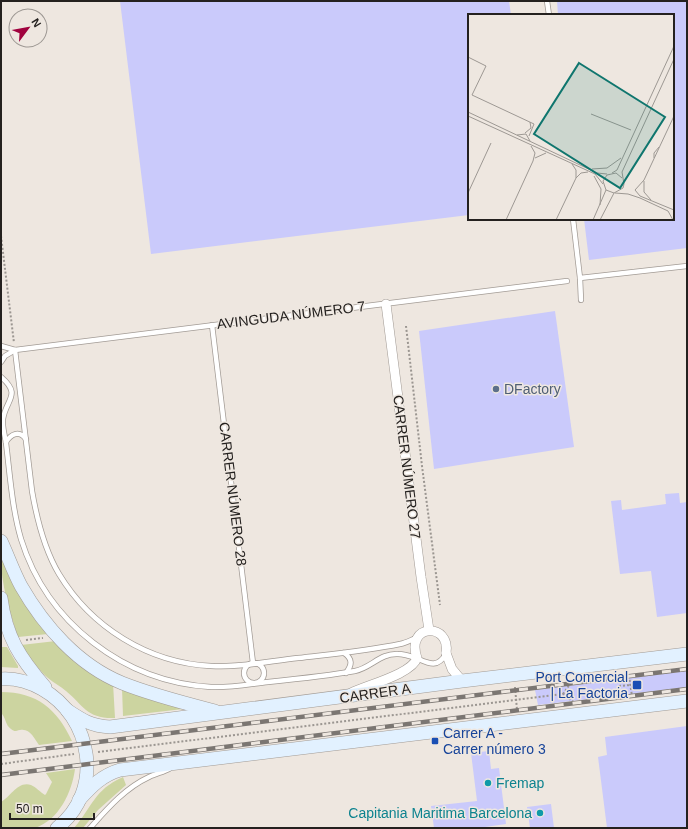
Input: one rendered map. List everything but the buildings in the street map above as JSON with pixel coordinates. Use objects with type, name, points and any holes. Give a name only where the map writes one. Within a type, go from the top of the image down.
[{"type":"main road","points":[[1,541],[20,585],[40,616],[55,634],[80,657],[104,673],[122,682],[182,702],[223,712]]},
{"type":"main road","points":[[1,598],[12,642],[27,666],[67,710],[80,730],[86,752],[87,774],[85,785],[79,800],[69,816],[58,827]]},
{"type":"main road","name":"CARRER A","points":[[67,710],[98,727],[110,727],[462,681],[687,654]]},
{"type":"main road","points":[[1,679],[20,680],[50,693]]},
{"type":"main road","points":[[79,800],[98,781],[113,772],[687,701]]},
{"type":"street","name":"CARRER NÚMERO 27","points":[[386,304],[429,630]]},
{"type":"street","points":[[339,698],[409,669],[417,658],[414,649],[416,638],[420,634],[429,630],[436,631],[444,638],[446,642],[446,653],[452,669],[462,681]]},
{"type":"lane","points":[[547,1],[548,14]]},
{"type":"lane","points":[[573,220],[581,300]]},
{"type":"lane","points":[[580,278],[687,266]]},
{"type":"lane","name":"AVINGUDA NÚMERO 7","points":[[1,346],[15,350],[567,281]]},
{"type":"lane","name":"CARRER NÚMERO 28","points":[[212,325],[253,663]]},
{"type":"lane","points":[[1,362],[5,356],[15,350],[35,508],[45,543],[59,573],[70,590],[83,606],[97,619],[122,638],[142,649],[166,658],[184,663],[210,666],[227,666],[344,653],[401,644],[416,638]]},
{"type":"lane","points":[[1,377],[7,381],[11,387],[12,394],[3,421],[14,506],[22,540],[34,570],[53,602],[74,626],[86,638],[119,661],[165,679],[212,687],[256,684],[346,673],[361,670],[386,655],[396,654],[417,658],[430,664],[440,661],[446,653]]},
{"type":"lane","points":[[6,442],[12,435],[18,434],[22,434],[26,439]]},
{"type":"lane","points":[[344,653],[351,661],[350,668],[346,673]]},
{"type":"lane","points":[[253,663],[262,666],[265,672],[262,681],[256,684],[246,680],[244,673],[247,666],[253,663]]},
{"type":"lane","points":[[90,828],[115,801],[133,787],[148,777],[186,763]]},
{"type":"path","points":[[1,236],[15,350]]},
{"type":"path","name":"CARRER NÚMERO 27","points":[[406,326],[440,605]]},
{"type":"path","points":[[20,641],[46,638]]},
{"type":"path","points":[[626,674],[634,673]]},
{"type":"path","points":[[629,676],[632,696]]},
{"type":"path","name":"CARRER A","points":[[100,751],[563,694],[572,681],[580,680]]},
{"type":"path","points":[[515,686],[517,713]]},
{"type":"path","points":[[619,686],[642,686]]},
{"type":"path","points":[[1,764],[75,754]]},
{"type":"green space","points":[[1,557],[48,634],[18,637],[6,597],[2,577]]},
{"type":"green space","points":[[56,641],[113,683],[115,718],[106,718],[92,714],[66,691],[50,680],[33,662],[21,645]]},
{"type":"green space","points":[[1,647],[7,647],[18,668],[1,667]]},
{"type":"green space","points":[[122,688],[183,709],[123,716]]},
{"type":"green space","points":[[1,692],[25,695],[44,704],[60,720],[72,741],[39,745],[29,732],[23,730],[12,730],[1,713]]},
{"type":"green space","points":[[75,769],[71,787],[67,796],[63,804],[51,819],[35,828],[1,828],[1,802],[18,787],[26,784],[31,785],[45,795],[52,782],[46,773]]},
{"type":"green space","points":[[123,777],[126,785],[98,810],[83,828],[74,828],[100,793],[113,782]]},
{"type":"railway","points":[[1,754],[687,669]]},
{"type":"railway","points":[[1,775],[687,689]]},
{"type":"place","name":"DFactory","points":[[496,389]]},
{"type":"place","name":"Port Comercial | La Factoria","points":[[637,685]]},
{"type":"place","name":"Carrer A - Carrer número 3","points":[[435,741]]},
{"type":"place","name":"Fremap","points":[[488,783]]},
{"type":"place","name":"Capitania Maritima Barcelona","points":[[540,813]]}]
